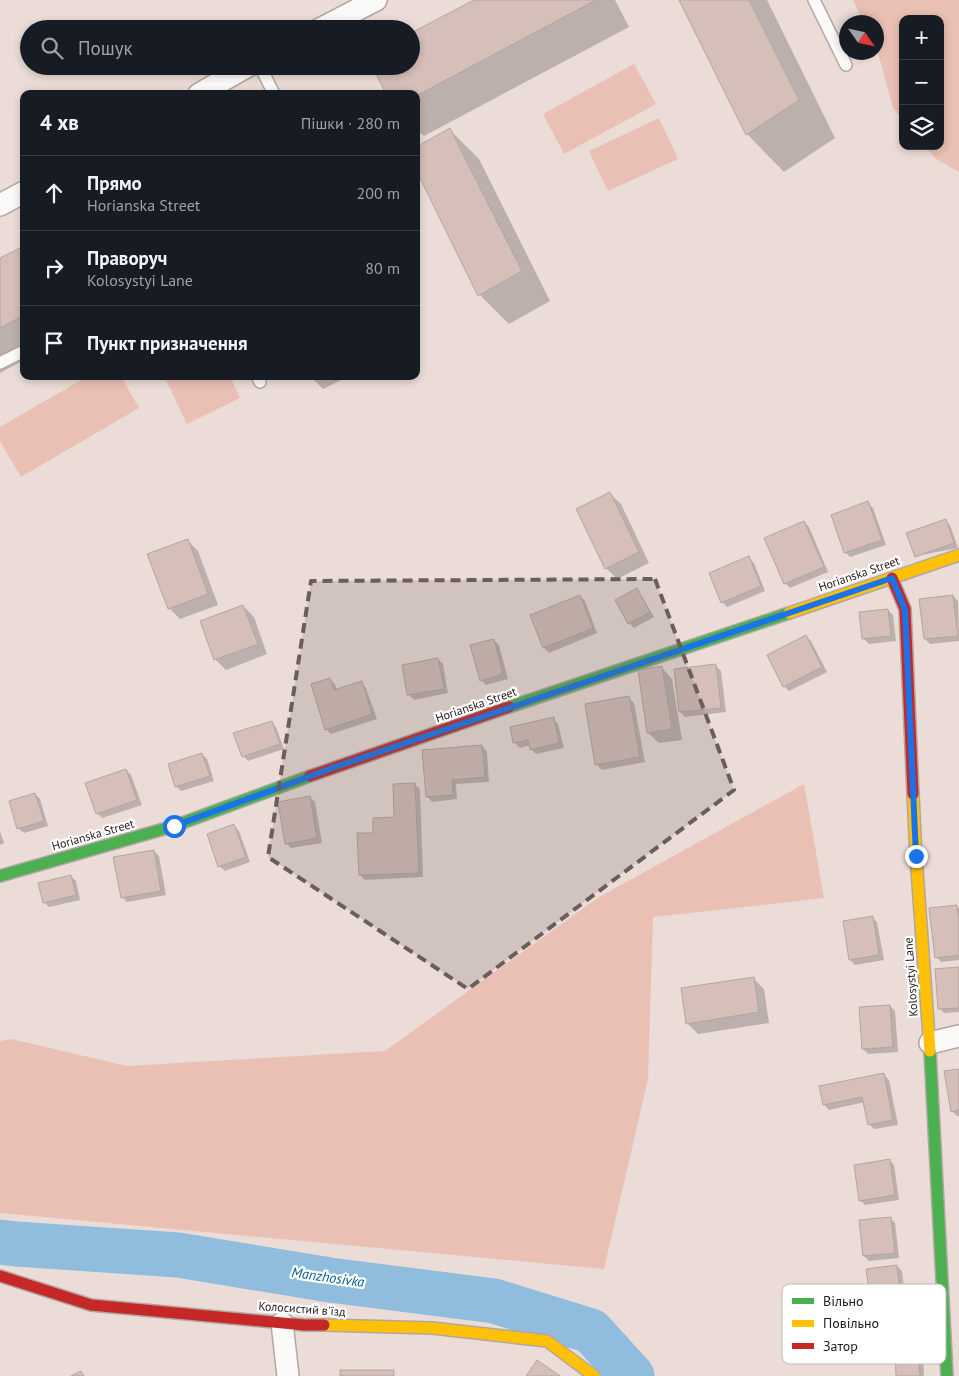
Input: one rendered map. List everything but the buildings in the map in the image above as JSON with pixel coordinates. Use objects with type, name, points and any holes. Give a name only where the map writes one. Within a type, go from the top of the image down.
[{"type":"street","points":[[337,20],[376,0]]},
{"type":"street","points":[[206,90],[232,75]]},
{"type":"street","points":[[0,205],[20,194]]},
{"type":"street","name":"Horianska Street","points":[[0,876],[174,826],[347,763],[959,555]]},
{"type":"street","name":"Kolosystyi Lane","points":[[892,578],[905,610],[916,856],[930,1043],[942,1284]]},
{"type":"street","points":[[930,1043],[959,1036]]},
{"type":"street","name":"Колосистий в'їзд","points":[[0,1276],[91,1305],[304,1325],[432,1328],[547,1341],[594,1376]]},
{"type":"street","points":[[282,1322],[288,1376]]},
{"type":"street","name":"Kolosystyi Lane","points":[[946,1356],[947,1376]]},
{"type":"lane","points":[[814,0],[846,66]]},
{"type":"lane","points":[[264,75],[272,90]]},
{"type":"lane","points":[[0,363],[20,353]]},
{"type":"highlighted area","points":[[655,579],[734,790],[468,989],[268,857],[311,581]]},
{"type":"shaded area","points":[[853,0],[959,0],[959,172],[936,159],[928,150],[944,150],[944,15],[899,15],[899,115],[893,108],[880,60],[884,60],[884,15],[860,15]]},
{"type":"shaded area","points":[[634,64],[656,104],[564,154],[543,114]]},
{"type":"shaded area","points":[[659,118],[678,159],[608,191],[589,151]]},
{"type":"shaded area","points":[[81,380],[123,380],[139,408],[21,477],[0,441],[0,427]]},
{"type":"shaded area","points":[[166,380],[232,380],[240,398],[187,424]]},
{"type":"shaded area","points":[[804,784],[824,898],[653,917],[648,1079],[604,1269],[0,1213],[0,1041],[11,1039],[127,1066],[385,1051],[599,897]]},
{"type":"waterway","name":"Manzhosivka","points":[[0,1242],[178,1255],[330,1280],[494,1301],[591,1331],[632,1376]]},
{"type":"traffic: fast","points":[[509,707],[789,613]]},
{"type":"traffic: fast","points":[[0,876],[174,826],[310,776]]},
{"type":"traffic: fast","points":[[930,1051],[942,1284]]},
{"type":"traffic: fast","points":[[946,1357],[947,1376]]},
{"type":"traffic: slow","points":[[789,613],[959,555]]},
{"type":"traffic: slow","points":[[913,794],[930,1051]]},
{"type":"traffic: slow","points":[[324,1325],[432,1328],[547,1341],[594,1376]]},
{"type":"traffic: jam","points":[[892,578],[905,609],[913,794]]},
{"type":"traffic: jam","points":[[310,776],[509,707]]},
{"type":"traffic: jam","points":[[0,1276],[91,1305],[304,1325],[324,1325]]},
{"type":"route","points":[[174,826],[338,766],[892,578],[905,610],[916,856]]}]
